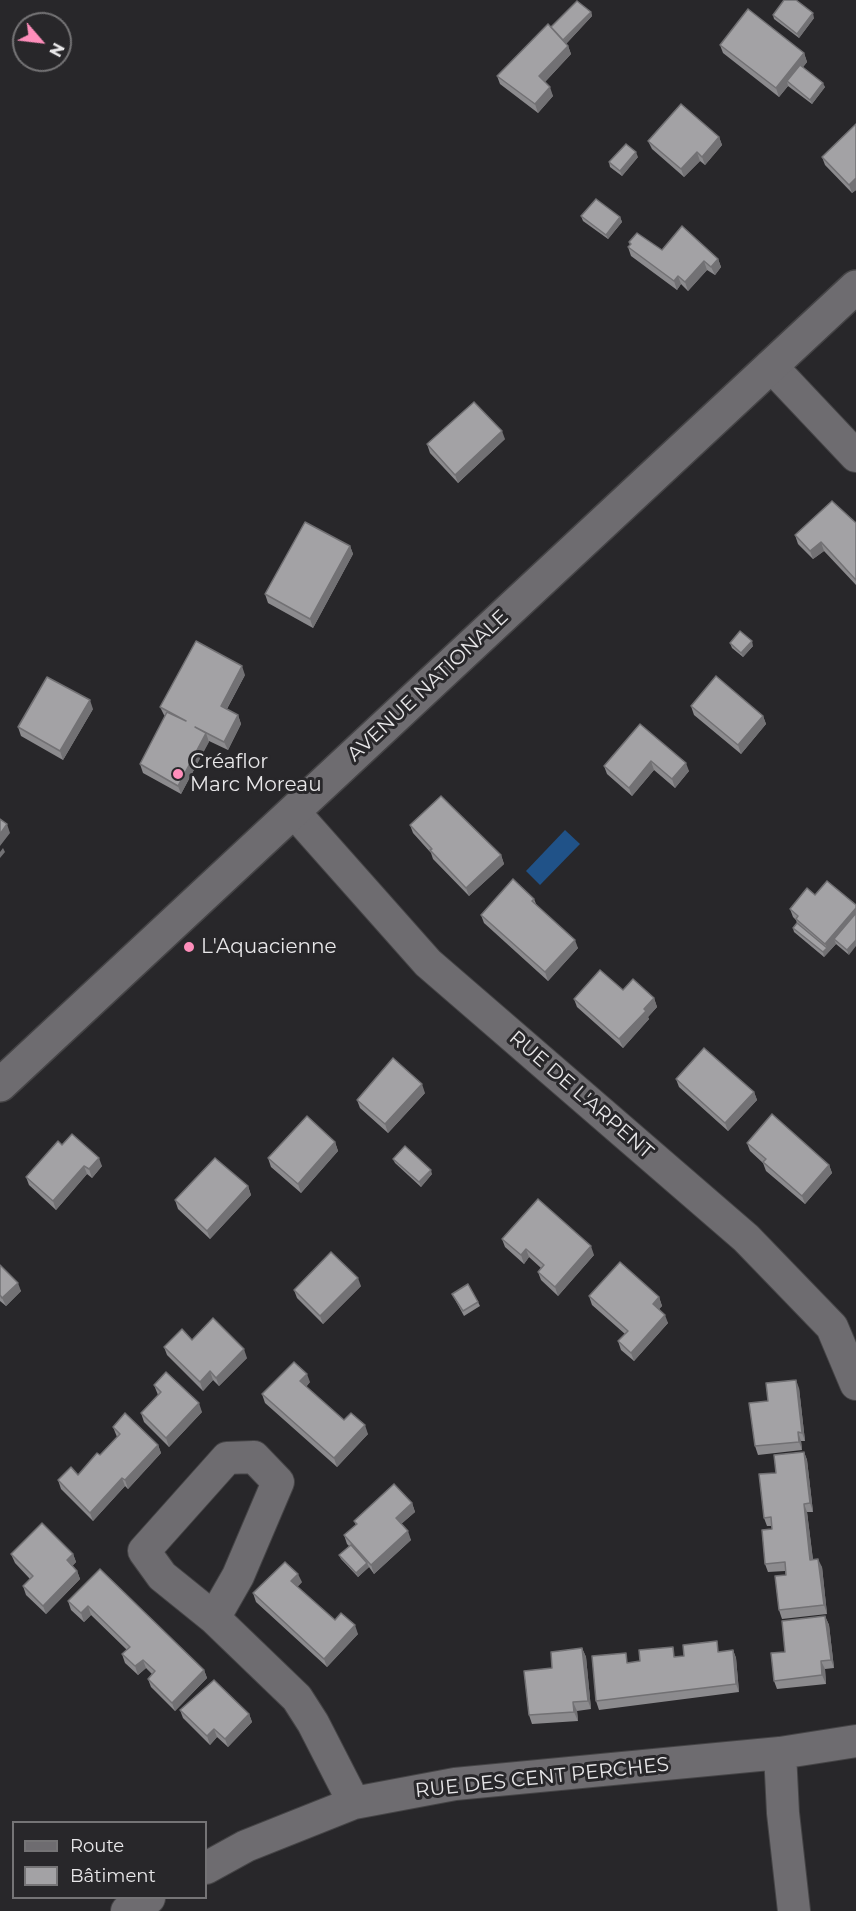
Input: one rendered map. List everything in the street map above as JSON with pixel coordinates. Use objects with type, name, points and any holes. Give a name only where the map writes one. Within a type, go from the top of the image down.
[{"type":"main road","name":"AVENUE NATIONALE","points":[[0,1085],[856,287]]},
{"type":"street","points":[[771,366],[856,456]]},
{"type":"street","name":"RUE DE L'ARPENT","points":[[294,812],[428,963],[754,1247],[832,1326],[856,1384]]},
{"type":"street","points":[[214,1618],[238,1576],[278,1482],[254,1457],[227,1458],[144,1551],[162,1576],[214,1618],[297,1698],[313,1723],[354,1803]]},
{"type":"street","name":"RUE DES CENT PERCHES","points":[[207,1867],[246,1846],[354,1803],[455,1784],[780,1753],[856,1741]]},
{"type":"street","points":[[780,1753],[783,1813],[794,1911]]},
{"type":"street","points":[[127,1911],[147,1899]]},
{"type":"water","points":[[565,830],[580,844],[540,885],[526,871]]},
{"type":"building","points":[[784,0],[796,0],[813,13],[797,34],[773,15]]},
{"type":"building","points":[[577,1],[591,12],[563,40],[551,27]]},
{"type":"building","points":[[748,9],[804,53],[776,88],[720,45]]},
{"type":"building","points":[[548,24],[568,46],[539,76],[550,87],[535,104],[497,76]]},
{"type":"building","points":[[800,65],[823,83],[810,100],[787,81]]},
{"type":"building","points":[[681,104],[719,137],[702,157],[697,152],[681,169],[648,141]]},
{"type":"building","points":[[856,124],[856,178],[849,185],[822,157]]},
{"type":"building","points":[[626,144],[636,152],[620,171],[609,162]]},
{"type":"building","points":[[596,199],[620,217],[606,235],[581,216]]},
{"type":"building","points":[[682,226],[718,259],[711,267],[704,261],[685,282],[678,276],[674,281],[628,247],[631,244],[629,242],[637,233],[662,250]]},
{"type":"building","points":[[474,402],[502,431],[455,475],[427,444]]},
{"type":"building","points":[[832,501],[856,523],[856,580],[821,542],[810,551],[795,535]]},
{"type":"building","points":[[305,522],[350,546],[310,619],[265,594]]},
{"type":"building","points":[[740,631],[752,641],[741,653],[730,643]]},
{"type":"building","points":[[196,641],[242,666],[221,706],[238,715],[224,742],[195,727],[206,733],[178,786],[140,764],[167,712],[186,721],[160,707]]},
{"type":"building","points":[[716,676],[763,716],[738,745],[691,706]]},
{"type":"building","points":[[47,677],[90,700],[60,751],[18,727]]},
{"type":"building","points":[[640,724],[686,763],[672,779],[651,761],[629,788],[604,766]]},
{"type":"building","points":[[441,796],[501,855],[466,888],[410,825]]},
{"type":"building","points":[[0,819],[7,824],[0,834]]},
{"type":"building","points":[[513,879],[534,899],[532,901],[575,940],[545,972],[481,915]]},
{"type":"building","points":[[827,881],[856,905],[856,908],[825,944],[796,919],[798,916],[790,909],[807,888],[815,895]]},
{"type":"building","points":[[856,913],[856,940],[847,950],[834,939]]},
{"type":"building","points":[[797,923],[827,948],[823,952],[793,928]]},
{"type":"building","points":[[600,970],[623,990],[633,979],[654,998],[644,1009],[646,1011],[619,1039],[574,999]]},
{"type":"building","points":[[704,1048],[754,1092],[725,1123],[676,1079]]},
{"type":"building","points":[[393,1058],[422,1084],[385,1124],[357,1100]]},
{"type":"building","points":[[772,1114],[829,1165],[802,1196],[763,1162],[766,1159],[747,1143]]},
{"type":"building","points":[[307,1116],[335,1142],[298,1184],[268,1158]]},
{"type":"building","points":[[72,1134],[99,1158],[89,1169],[84,1166],[53,1201],[26,1177],[58,1141],[62,1145]]},
{"type":"building","points":[[405,1146],[431,1170],[419,1182],[393,1159]]},
{"type":"building","points":[[215,1158],[248,1186],[207,1231],[175,1200]]},
{"type":"building","points":[[538,1199],[591,1246],[555,1287],[538,1272],[544,1265],[526,1249],[521,1255],[502,1239]]},
{"type":"building","points":[[331,1252],[358,1278],[320,1316],[294,1290]]},
{"type":"building","points":[[620,1262],[659,1297],[653,1304],[665,1315],[631,1353],[618,1341],[628,1331],[589,1296]]},
{"type":"building","points":[[0,1265],[18,1283],[2,1298],[0,1295]]},
{"type":"building","points":[[468,1284],[478,1302],[463,1311],[452,1294]]},
{"type":"building","points":[[213,1318],[244,1349],[216,1378],[210,1371],[200,1382],[164,1347],[182,1329],[192,1340]]},
{"type":"building","points":[[294,1362],[307,1374],[300,1381],[344,1420],[351,1413],[365,1425],[334,1458],[262,1394]]},
{"type":"building","points":[[166,1372],[199,1403],[166,1438],[141,1413],[161,1392],[154,1385]]},
{"type":"building","points":[[796,1380],[802,1433],[798,1432],[799,1442],[755,1446],[749,1403],[768,1401],[766,1383]]},
{"type":"building","points":[[125,1413],[158,1445],[125,1480],[122,1478],[90,1513],[58,1480],[71,1467],[78,1475],[97,1453],[100,1455],[120,1434],[113,1427]]},
{"type":"building","points":[[804,1452],[810,1503],[804,1504],[810,1560],[818,1559],[824,1605],[779,1610],[775,1576],[786,1575],[785,1562],[765,1564],[762,1530],[772,1529],[771,1517],[764,1518],[759,1474],[776,1473],[774,1455]]},
{"type":"building","points":[[394,1484],[412,1503],[396,1518],[408,1531],[371,1565],[344,1535],[357,1524],[354,1521]]},
{"type":"building","points":[[42,1523],[73,1554],[67,1560],[77,1571],[43,1606],[23,1586],[33,1576],[11,1554]]},
{"type":"building","points":[[351,1545],[367,1563],[356,1573],[339,1555]]},
{"type":"building","points":[[285,1562],[298,1574],[291,1581],[335,1620],[341,1613],[355,1625],[324,1659],[253,1593]]},
{"type":"building","points":[[100,1569],[204,1670],[172,1703],[148,1679],[155,1671],[143,1660],[135,1666],[122,1654],[130,1647],[88,1606],[81,1613],[68,1601]]},
{"type":"building","points":[[825,1616],[831,1660],[821,1661],[822,1675],[774,1681],[771,1653],[785,1652],[782,1621]]},
{"type":"building","points":[[717,1641],[718,1652],[733,1650],[736,1684],[596,1701],[592,1656],[626,1653],[627,1663],[640,1661],[639,1650],[673,1647],[674,1657],[684,1656],[683,1645]]},
{"type":"building","points":[[582,1648],[588,1701],[573,1702],[574,1712],[529,1715],[524,1671],[552,1668],[551,1652]]},
{"type":"building","points":[[214,1680],[249,1714],[225,1739],[214,1729],[207,1736],[180,1710]]},
{"type":"place","name":"Créaflor Marc Moreau","points":[[178,774]]},
{"type":"place","name":"L'Aquacienne","points":[[189,947]]}]
